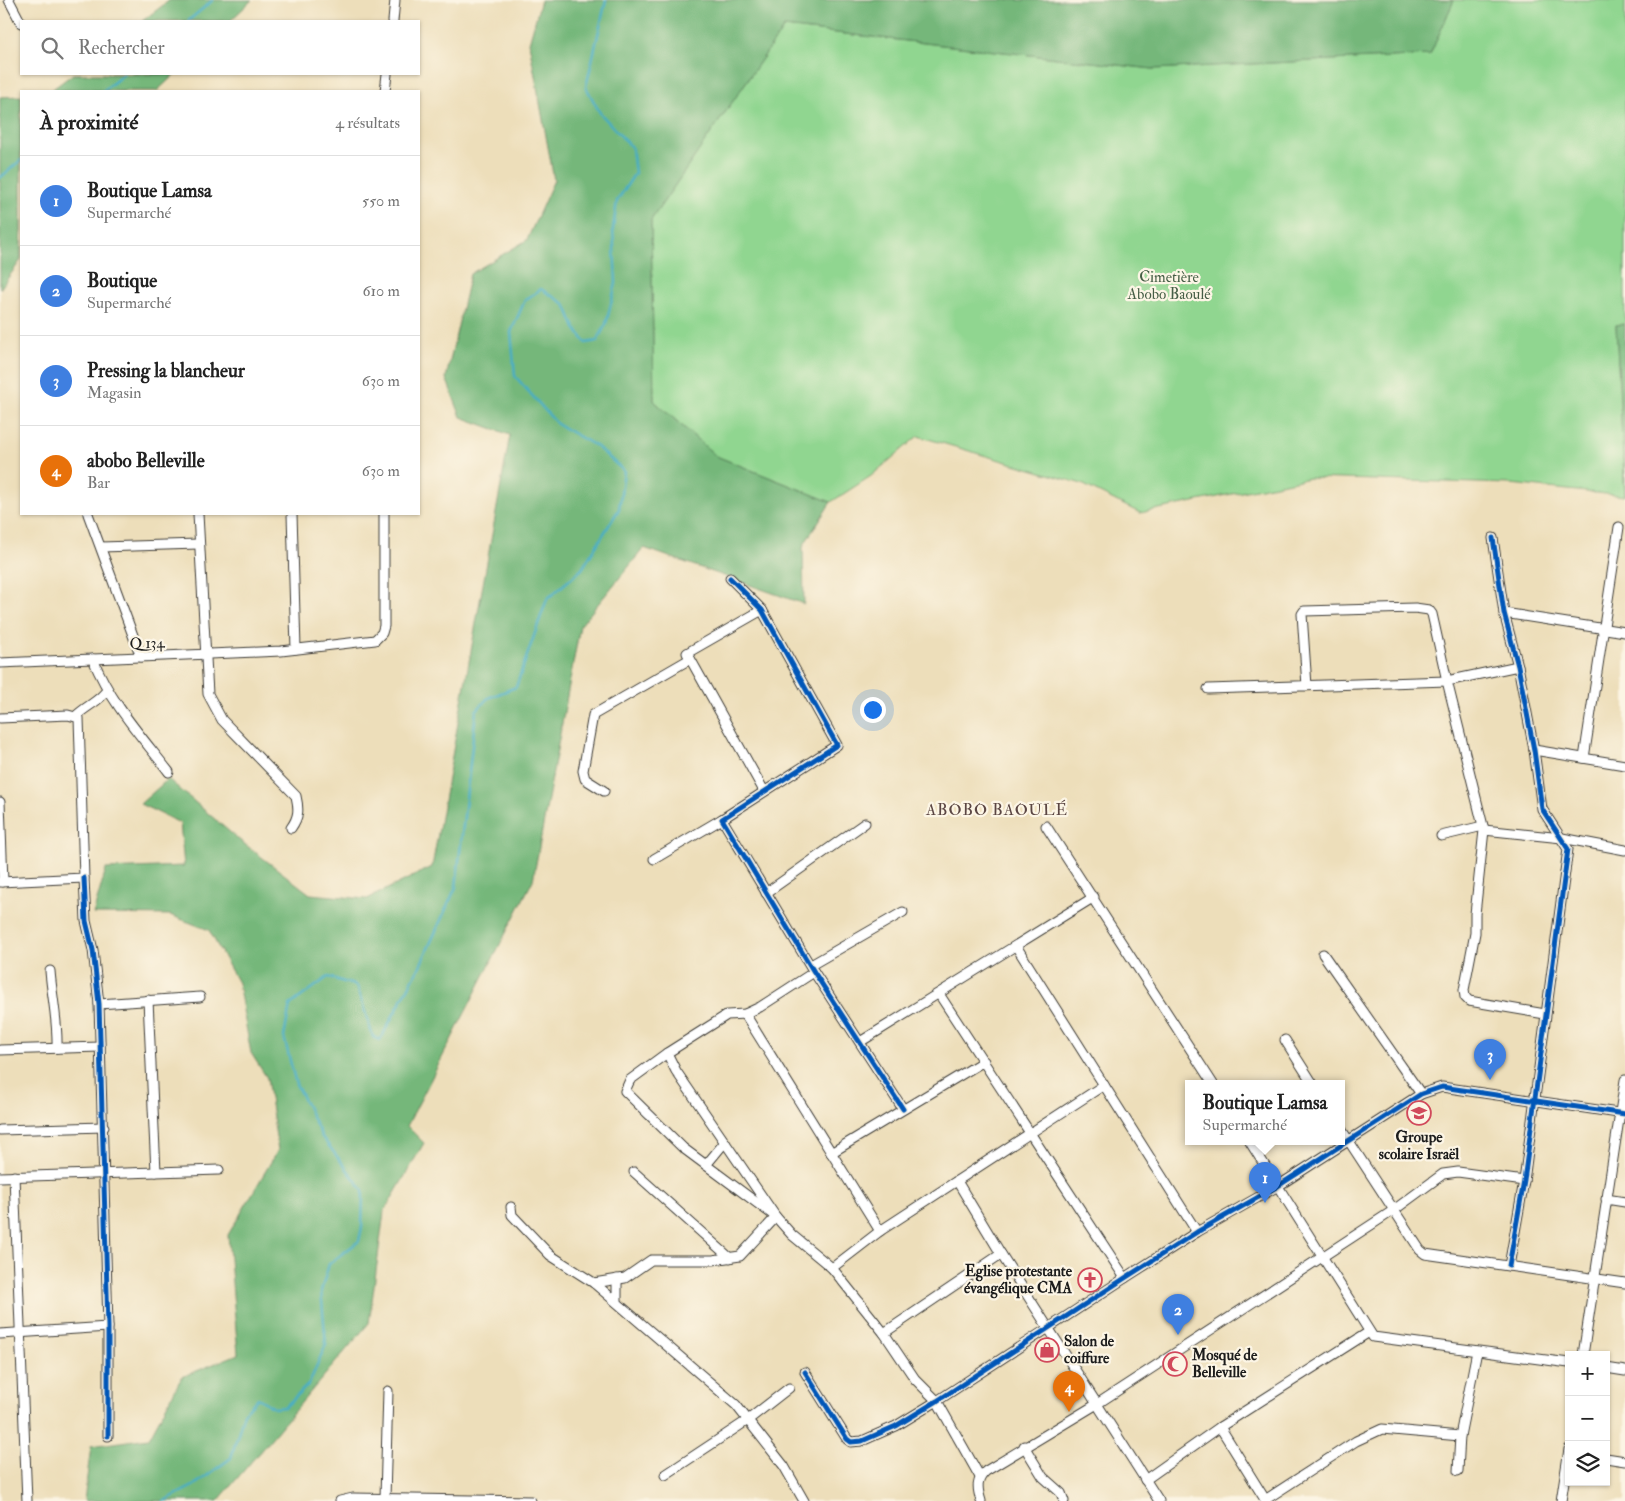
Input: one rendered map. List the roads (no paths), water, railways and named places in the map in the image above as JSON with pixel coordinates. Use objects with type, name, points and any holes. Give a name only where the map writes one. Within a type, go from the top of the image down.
[{"type":"street","points":[[9,0],[20,20]]},
{"type":"street","points":[[393,20],[396,0]]},
{"type":"street","points":[[385,90],[387,75]]},
{"type":"street","points":[[88,515],[141,657]]},
{"type":"street","points":[[198,515],[198,544],[208,694],[222,720],[296,796],[299,807],[298,819],[291,828]]},
{"type":"street","points":[[292,515],[296,649]]},
{"type":"street","name":"Q 134","points":[[0,662],[296,649],[375,640],[382,633],[384,626],[384,515]]},
{"type":"street","points":[[1584,758],[1619,527]]},
{"type":"street","points":[[1494,538],[1504,613],[1518,666],[1534,750],[1542,809],[1568,849],[1524,1181],[1509,1266]]},
{"type":"street","points":[[101,547],[198,544]]},
{"type":"street","points":[[654,859],[836,745],[762,610],[730,578]]},
{"type":"street","points":[[1307,686],[1302,614],[1310,610],[1414,608],[1429,610],[1432,614],[1483,828],[1475,933],[1464,990],[1465,997],[1469,1001],[1545,1014]]},
{"type":"street","points":[[762,610],[687,653],[764,791]]},
{"type":"street","points":[[1504,613],[1625,632]]},
{"type":"street","points":[[93,658],[107,690],[169,772]]},
{"type":"street","points":[[604,791],[585,779],[583,771],[593,716],[690,659]]},
{"type":"street","points":[[1208,689],[1447,681],[1518,666]]},
{"type":"street","points":[[0,718],[76,716],[88,704],[104,695],[107,690]]},
{"type":"street","points":[[76,716],[81,723],[86,921],[99,1004],[104,1127],[108,1436]]},
{"type":"street","points":[[1534,750],[1625,764]]},
{"type":"street","points":[[0,802],[1,882],[84,878]]},
{"type":"street","points":[[722,818],[812,969],[903,1110]]},
{"type":"street","points":[[766,893],[865,823]]},
{"type":"street","points":[[1046,826],[1094,897],[1210,1080]]},
{"type":"street","points":[[1441,836],[1483,828],[1562,838],[1625,850]]},
{"type":"street","points":[[860,1042],[1094,897]]},
{"type":"street","points":[[776,1217],[683,1148],[626,1091],[630,1080],[667,1053],[727,1015],[745,1014],[760,1007],[812,969],[903,912]]},
{"type":"street","points":[[1016,946],[1198,1232]]},
{"type":"street","points":[[1323,954],[1420,1094]]},
{"type":"street","points":[[50,971],[53,1003],[58,1022],[57,1048]]},
{"type":"street","points":[[939,994],[1125,1278]]},
{"type":"street","points":[[99,1004],[200,997]]},
{"type":"street","points":[[148,1000],[156,1172]]},
{"type":"street","points":[[745,1014],[880,1231]]},
{"type":"street","points":[[1285,1040],[1310,1080]]},
{"type":"street","points":[[0,1050],[100,1047]]},
{"type":"street","points":[[667,1053],[676,1071],[776,1217],[792,1235],[832,1268],[884,1333],[915,1379],[937,1401],[980,1477]]},
{"type":"street","points":[[831,1153],[984,1061]]},
{"type":"street","points":[[1583,1351],[1606,1199],[1623,1114],[1625,1080]]},
{"type":"street","points":[[832,1268],[880,1231],[1104,1085]]},
{"type":"street","points":[[1345,1143],[1420,1094],[1442,1087],[1623,1114]]},
{"type":"street","points":[[0,1130],[104,1127]]},
{"type":"street","points":[[1345,1134],[1420,1250],[1425,1254],[1625,1283]]},
{"type":"street","points":[[706,1165],[725,1142]]},
{"type":"street","points":[[1252,1145],[1368,1332],[1380,1340],[1565,1362]]},
{"type":"street","points":[[805,1372],[851,1442],[862,1441],[896,1426],[937,1401],[1125,1278],[1198,1232],[1278,1186],[1341,1145]]},
{"type":"street","points":[[0,1177],[219,1170]]},
{"type":"street","points":[[981,1501],[978,1485],[980,1477],[1024,1446],[1097,1404],[1394,1210],[1443,1174],[1450,1171],[1524,1181]]},
{"type":"street","points":[[634,1172],[730,1258]]},
{"type":"street","points":[[14,1176],[27,1501]]},
{"type":"street","points":[[957,1181],[1001,1254],[1159,1501]]},
{"type":"street","points":[[1606,1199],[1625,1202]]},
{"type":"street","points":[[511,1206],[512,1215],[550,1254],[594,1282],[718,1387],[748,1420],[784,1466],[804,1501]]},
{"type":"street","points":[[594,1282],[625,1278],[651,1260],[730,1258],[740,1256],[748,1250],[776,1217]]},
{"type":"street","points":[[884,1333],[1001,1254]]},
{"type":"street","points":[[616,1302],[617,1279]]},
{"type":"street","points":[[0,1334],[108,1327]]},
{"type":"street","points":[[1145,1480],[1220,1428],[1368,1332]]},
{"type":"street","points":[[1458,1471],[1460,1436],[1476,1351]]},
{"type":"street","points":[[1610,1369],[1625,1371]]},
{"type":"street","points":[[665,1474],[748,1420],[789,1388]]},
{"type":"street","points":[[385,1498],[388,1391]]},
{"type":"street","points":[[1220,1428],[1266,1500],[1356,1441],[1382,1429],[1460,1436]]},
{"type":"street","points":[[1024,1446],[1043,1477],[1061,1493],[1064,1501]]},
{"type":"street","points":[[1610,1458],[1625,1460]]},
{"type":"street","points":[[1561,1501],[1565,1476]]},
{"type":"street","points":[[340,1501],[354,1498],[531,1501]]},
{"type":"waterway","points":[[189,20],[213,0]]},
{"type":"waterway","points":[[164,1501],[193,1486],[231,1458],[244,1413],[258,1398],[274,1408],[285,1407],[309,1384],[326,1344],[321,1291],[329,1264],[359,1241],[362,1227],[363,1190],[322,1137],[296,1084],[284,1037],[290,1005],[328,977],[357,986],[373,1037],[380,1040],[419,968],[456,887],[476,711],[488,698],[516,687],[547,599],[582,569],[619,509],[624,471],[596,446],[557,424],[515,376],[511,332],[525,300],[541,289],[565,304],[575,328],[586,343],[597,341],[606,324],[616,283],[613,229],[617,201],[635,173],[632,148],[600,113],[586,87],[606,0]]},
{"type":"waterway","points":[[104,90],[123,75]]},
{"type":"waterway","points":[[0,178],[20,161]]},
{"type":"place","name":"Pressing la blancheur","points":[[1490,1080]]},
{"type":"place","name":"Groupe scolaire Israël","points":[[1419,1113]]},
{"type":"place","name":"Boutique Lamsa","points":[[1265,1203]]},
{"type":"place","name":"Eglise protestante évangélique CMA","points":[[1090,1280]]},
{"type":"place","name":"Boutique","points":[[1178,1335]]},
{"type":"place","name":"Salon de coiffure","points":[[1047,1350]]},
{"type":"place","name":"Mosqué de Belleville","points":[[1175,1364]]},
{"type":"place","name":"abobo Belleville","points":[[1069,1412]]},
{"type":"district","name":"ABOBO BAOULÉ","points":[[997,809]]},
{"type":"park label","name":"Cimetière Abobo Baoulé","points":[[1169,286]]}]
